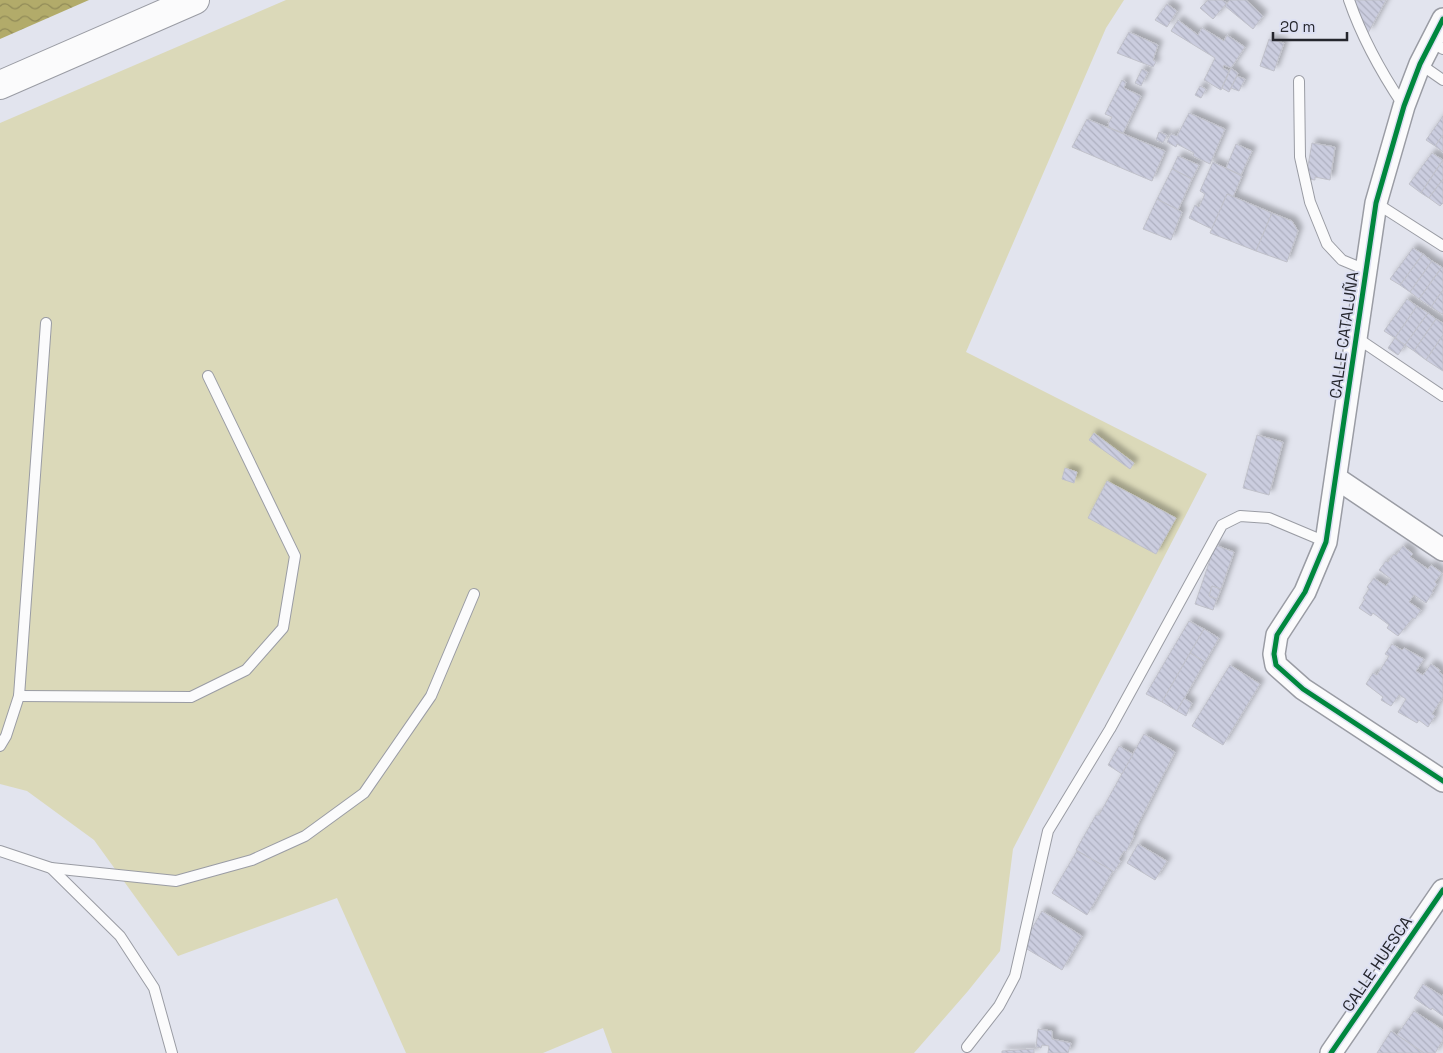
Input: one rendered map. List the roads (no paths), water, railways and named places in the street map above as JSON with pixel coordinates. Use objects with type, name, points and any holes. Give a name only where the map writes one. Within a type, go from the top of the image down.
[{"type":"highway","points":[[0,85],[194,0]]},
{"type":"street","name":"CALLE CATALUÑA","points":[[1443,19],[1438,45],[1420,64],[1404,106],[1376,203],[1326,542],[1305,592],[1277,634],[1274,654],[1276,665],[1303,689],[1443,781]]},
{"type":"street","points":[[1336,478],[1443,550]]},
{"type":"street","name":"CALLE HUESCA","points":[[1331,1053],[1443,890]]},
{"type":"lane","points":[[1349,0],[1358,27],[1385,78],[1404,106]]},
{"type":"lane","points":[[1420,64],[1443,80]]},
{"type":"lane","points":[[1299,81],[1300,157],[1310,202],[1327,244],[1342,260],[1366,270]]},
{"type":"lane","points":[[1376,203],[1443,246]]},
{"type":"lane","points":[[0,746],[6,736],[19,696],[46,323]]},
{"type":"lane","points":[[1357,338],[1443,396]]},
{"type":"lane","points":[[19,696],[191,697],[246,670],[283,628],[295,556],[208,376]]},
{"type":"lane","points":[[966,1047],[1000,1006],[1015,976],[1048,831],[1110,729],[1222,525],[1240,516],[1269,518],[1326,542]]},
{"type":"lane","points":[[0,851],[51,868],[176,881],[252,860],[305,836],[364,793],[431,696],[474,594]]},
{"type":"lane","points":[[51,868],[120,936],[154,988],[172,1053]]},
{"type":"water","points":[[0,0],[89,0],[0,39]]}]
